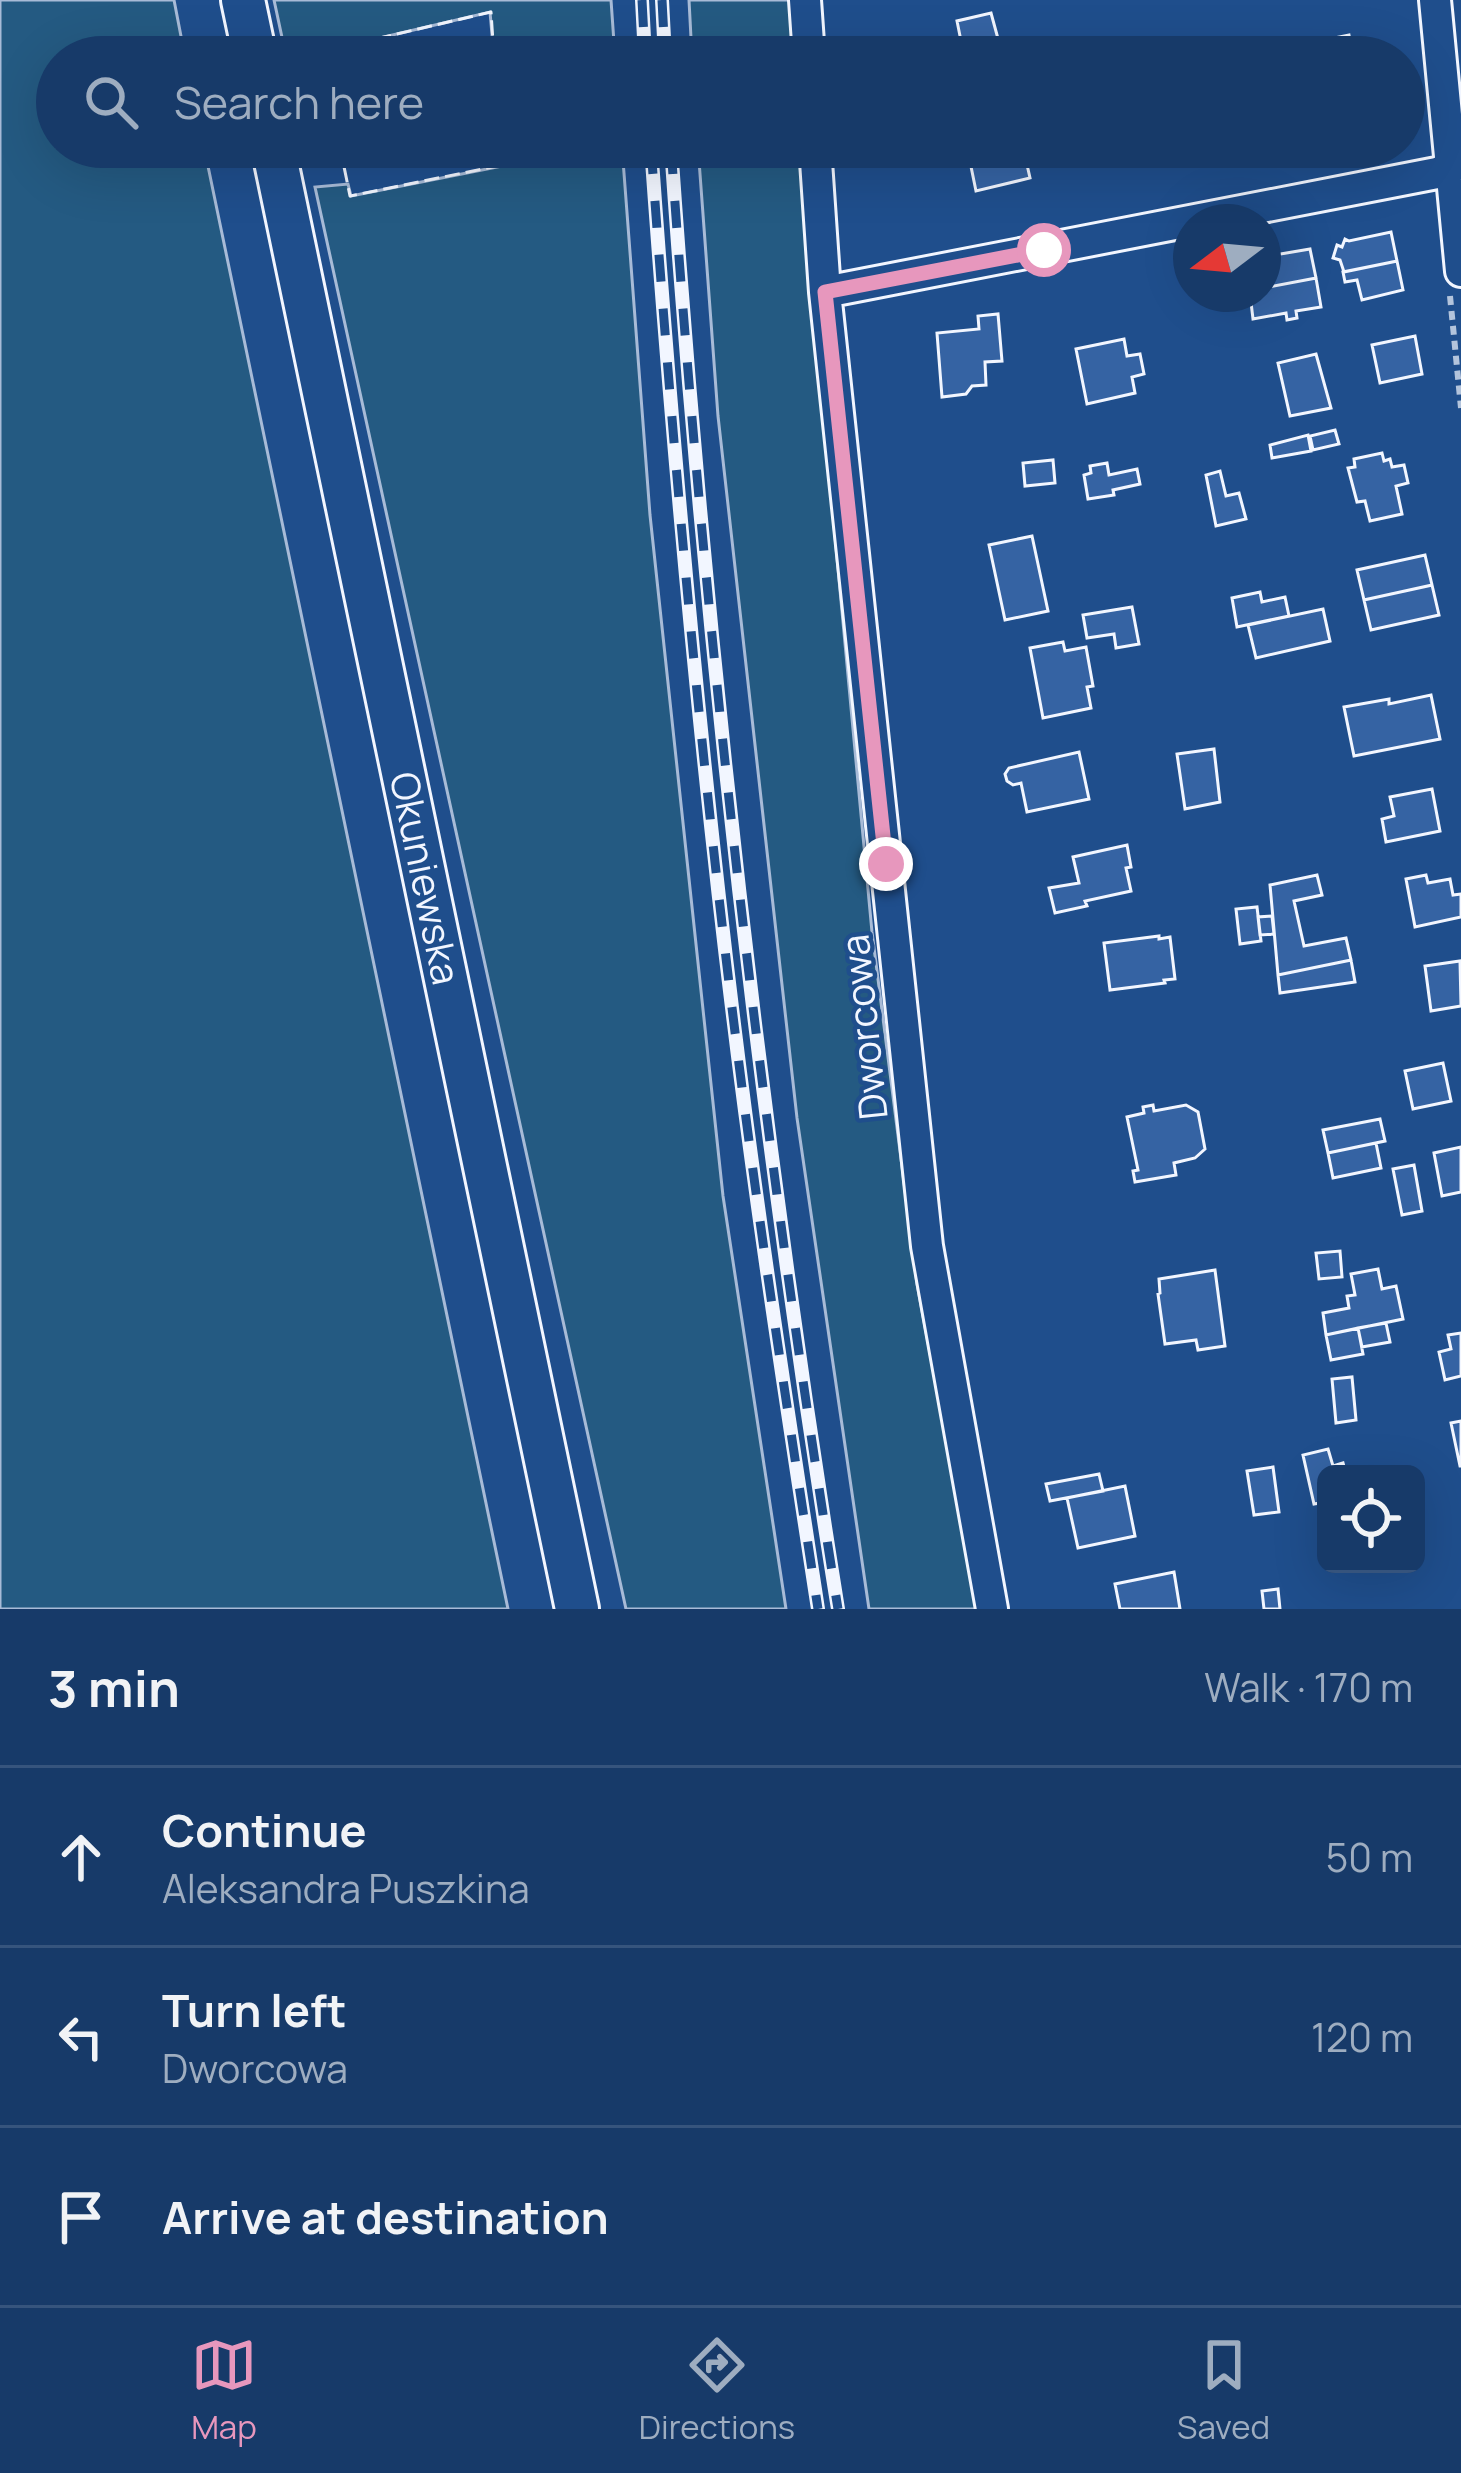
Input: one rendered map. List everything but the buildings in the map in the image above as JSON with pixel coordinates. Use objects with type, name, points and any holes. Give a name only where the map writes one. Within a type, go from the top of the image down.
[{"type":"main road","points":[[243,0],[251,36]]},
{"type":"main road","name":"Okuniewska","points":[[278,168],[577,1609]]},
{"type":"street","points":[[805,0],[808,36]]},
{"type":"street","points":[[1435,0],[1456,164],[1461,271]]},
{"type":"street","points":[[825,292],[1438,172],[1456,164]]},
{"type":"street","name":"Dworcowa","points":[[816,168],[825,292],[927,1246],[992,1609]]},
{"type":"shaded area","points":[[0,0],[174,0],[181,36],[36,36],[36,168],[208,168],[508,1609],[0,1609]]},
{"type":"shaded area","points":[[274,0],[611,0],[614,36],[492,36],[490,12],[388,36],[282,36]]},
{"type":"shaded area","points":[[689,0],[790,0],[793,36],[691,36]]},
{"type":"shaded area","points":[[492,168],[624,168],[650,515],[723,1196],[786,1609],[626,1609],[315,187],[348,184],[351,196]]},
{"type":"shaded area","points":[[700,168],[803,168],[872,932],[917,1284],[978,1609],[869,1609],[797,1118],[718,416]]},
{"type":"railway","points":[[642,0],[644,36]]},
{"type":"railway","points":[[662,0],[664,36]]},
{"type":"railway","points":[[653,168],[687,586],[721,915],[763,1244],[818,1609]]},
{"type":"railway","points":[[673,168],[700,514],[738,880],[784,1245],[838,1609]]},
{"type":"fence","points":[[388,36],[491,12],[493,36]]},
{"type":"fence","points":[[344,168],[350,196],[487,168]]},
{"type":"route","points":[[886,864],[825,292],[1044,250]]}]
